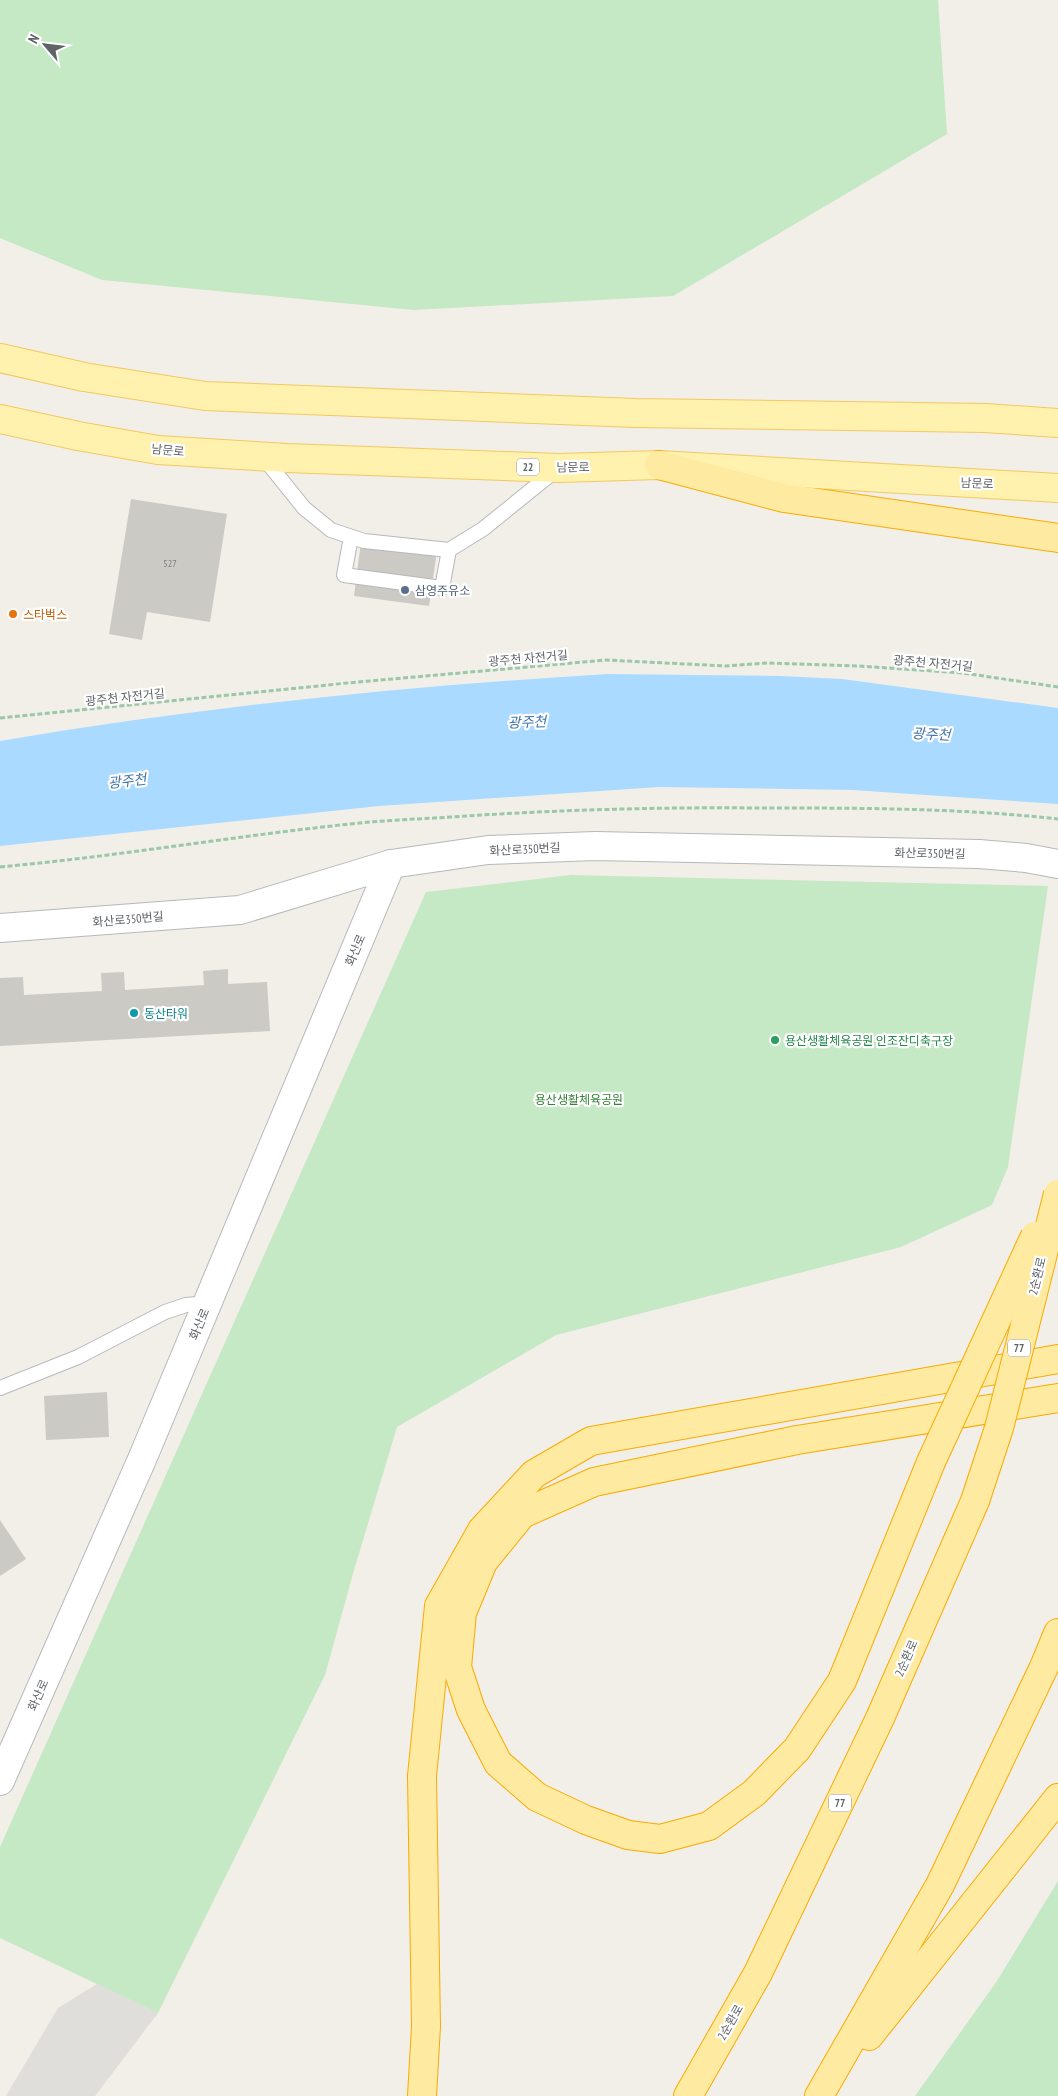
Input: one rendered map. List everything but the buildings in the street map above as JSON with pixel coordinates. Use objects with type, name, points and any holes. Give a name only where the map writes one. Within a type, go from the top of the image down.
[{"type":"highway","points":[[659,465],[784,498],[1058,538]]},
{"type":"highway","points":[[1058,1184],[931,1462],[842,1681],[797,1749],[754,1793],[709,1826],[660,1839],[628,1836],[586,1820],[537,1797],[498,1763],[471,1710],[457,1667],[462,1613],[483,1562],[522,1514],[594,1482],[797,1440],[1058,1398]]},
{"type":"highway","name":"2순환로","points":[[688,2096],[763,1964],[880,1718],[975,1501],[999,1428],[1058,1194]]},
{"type":"highway","points":[[422,2096],[426,2026],[422,1776],[439,1606],[482,1530],[534,1474],[591,1441],[1058,1359]]},
{"type":"highway","points":[[820,2096],[940,1885],[1044,1667],[1058,1633]]},
{"type":"highway","points":[[820,2096],[1058,1798]]},
{"type":"main road","points":[[0,358],[84,377],[205,396],[635,413],[985,418],[1058,423]]},
{"type":"main road","name":"남문로","points":[[0,419],[78,436],[158,450],[262,457],[559,468],[659,465],[1058,488]]},
{"type":"street","name":"화산로350번길","points":[[0,928],[240,910],[391,864],[488,850],[595,846],[979,854],[1026,858],[1058,864]]},
{"type":"street","name":"화산로","points":[[0,1781],[144,1457],[391,864]]},
{"type":"lane","points":[[262,457],[304,508],[332,530],[364,541],[449,550],[483,529],[559,468]]},
{"type":"lane","points":[[351,537],[344,575],[423,586],[442,588],[449,550]]},
{"type":"lane","points":[[0,1388],[78,1357],[165,1312],[186,1305],[208,1303]]},
{"type":"path","name":"광주천 자전거길","points":[[0,718],[357,682],[606,660],[725,666],[767,662],[858,666],[963,673],[1058,688]]},
{"type":"shaded area","points":[[97,1984],[158,2013],[95,2096],[6,2096],[58,2008]]},
{"type":"green space","points":[[0,0],[938,0],[947,134],[673,296],[414,310],[102,280],[0,238]]},
{"type":"green space","name":"용산생활체육공원","points":[[571,875],[1048,886],[1008,1167],[992,1205],[901,1247],[556,1335],[397,1427],[325,1675],[158,2013],[0,1938],[0,1847],[426,892]]},
{"type":"green space","points":[[1058,1881],[1058,2096],[915,2096],[997,1981]]},
{"type":"water","name":"광주천","points":[[608,674],[780,676],[842,679],[1058,708],[1058,804],[853,790],[659,787],[379,806],[0,846],[0,741],[151,718],[303,699],[455,685]]},
{"type":"place","name":"삼영주유소","points":[[405,590]]},
{"type":"place","name":"스타벅스","points":[[13,614]]},
{"type":"place","name":"동산타워","points":[[134,1013]]},
{"type":"place","name":"용산생활체육공원 인조잔디축구장","points":[[775,1040]]}]
